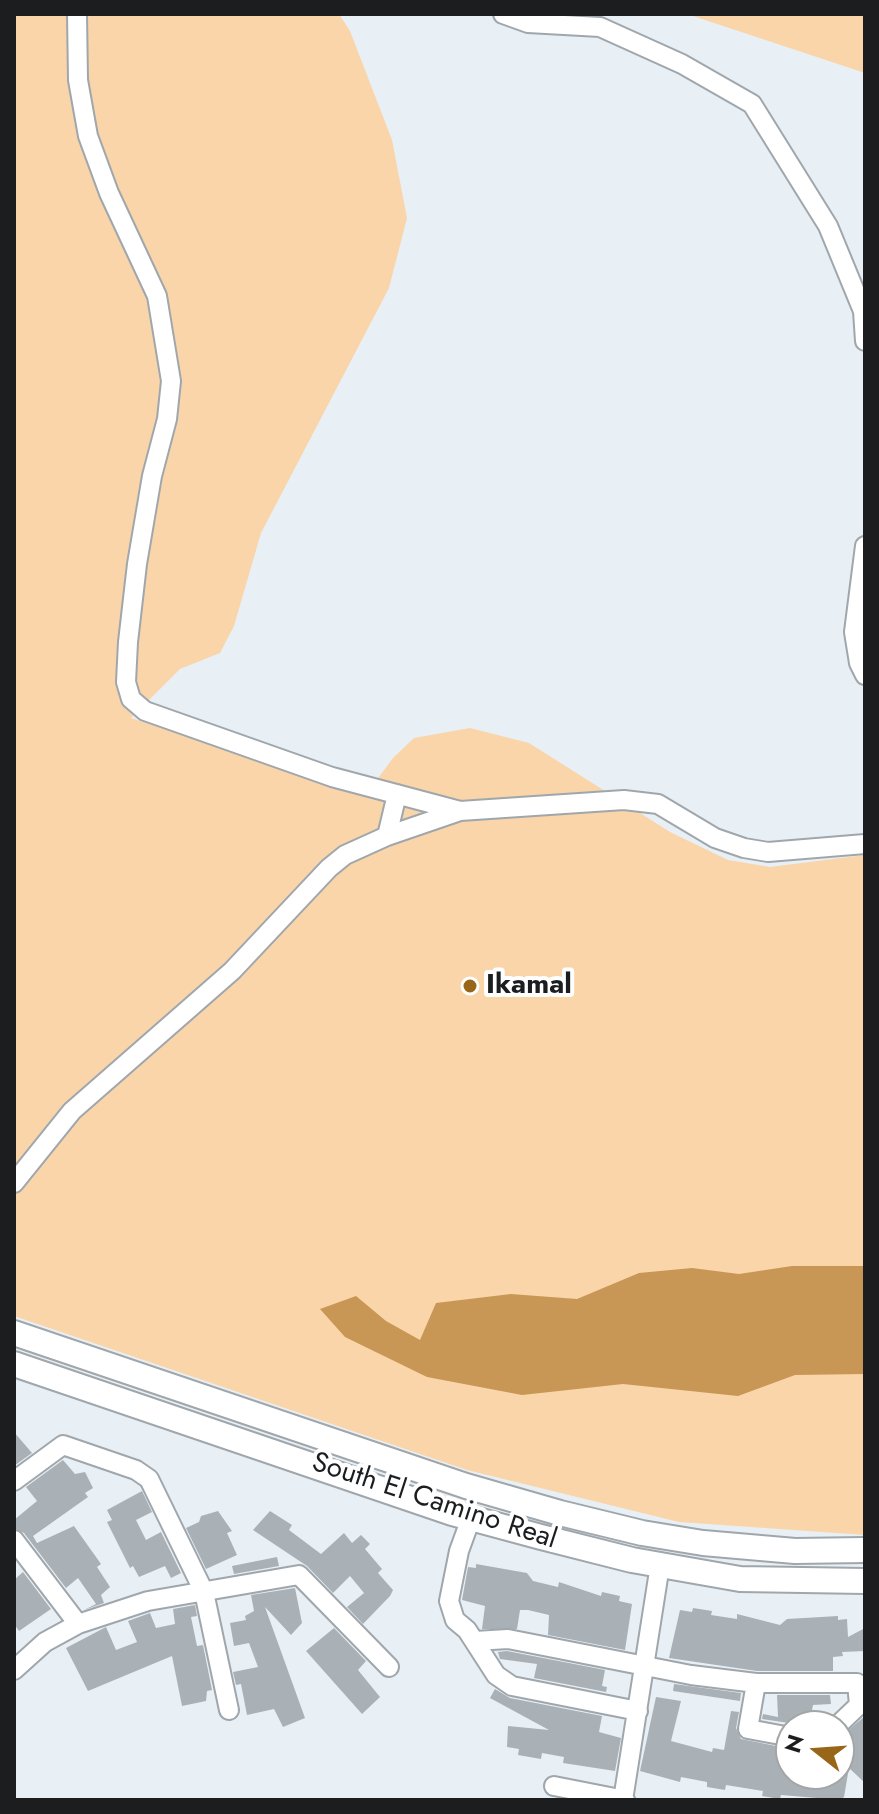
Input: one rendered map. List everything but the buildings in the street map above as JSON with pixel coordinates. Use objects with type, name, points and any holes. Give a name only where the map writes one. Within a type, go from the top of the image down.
[{"type":"main road","name":"South El Camino Real","points":[[14,1333],[466,1486],[642,1533],[703,1543],[795,1551],[865,1550]]},
{"type":"main road","name":"South El Camino Real","points":[[14,1364],[471,1518],[660,1565],[740,1579],[865,1581]]},
{"type":"main road","points":[[660,1565],[674,1553],[692,1551],[703,1543]]},
{"type":"lane","points":[[77,14],[78,80],[88,136],[109,193],[157,296],[171,381],[167,419],[152,476],[137,564],[126,682],[131,699],[145,711],[273,757],[460,811]]},
{"type":"lane","points":[[503,14],[528,23],[600,27],[682,64],[752,104],[828,226],[863,311],[865,341]]},
{"type":"lane","points":[[865,546],[854,632],[859,663],[865,675]]},
{"type":"lane","points":[[387,836],[397,794]]},
{"type":"lane","points":[[14,1183],[72,1111],[232,971],[329,868],[345,855],[387,836],[460,811],[624,800],[658,804],[715,838],[744,848],[768,852],[865,844]]},
{"type":"lane","points":[[14,1481],[63,1445],[136,1470],[157,1489],[204,1592],[229,1710]]},
{"type":"lane","points":[[471,1518],[459,1551],[449,1601],[455,1620],[475,1641],[496,1675],[512,1686],[638,1711]]},
{"type":"lane","points":[[14,1540],[78,1624]]},
{"type":"lane","points":[[554,1786],[624,1800],[660,1565]]},
{"type":"lane","points":[[14,1670],[45,1642],[78,1624],[148,1601],[299,1575],[389,1667]]},
{"type":"lane","points":[[475,1641],[484,1638],[508,1639],[691,1675],[756,1683],[857,1683],[859,1705],[854,1710]]},
{"type":"lane","points":[[756,1683],[748,1729],[775,1734]]},
{"type":"shaded area","points":[[14,14],[339,14],[350,31],[392,140],[407,218],[389,288],[261,533],[234,626],[220,653],[180,669],[131,718],[367,793],[393,758],[414,738],[470,728],[529,743],[670,832],[728,860],[770,867],[865,855],[865,1535],[679,1522],[467,1470],[14,1316]]},
{"type":"shaded area","points":[[687,14],[865,14],[865,73]]},
{"type":"shaded area","points":[[792,1266],[865,1266],[865,1374],[795,1375],[738,1396],[623,1384],[522,1395],[427,1377],[345,1337],[320,1309],[356,1296],[386,1321],[420,1340],[436,1303],[511,1294],[577,1299],[639,1273],[692,1268],[739,1274]]},
{"type":"place","name":"Ikamal","points":[[470,986]]}]
